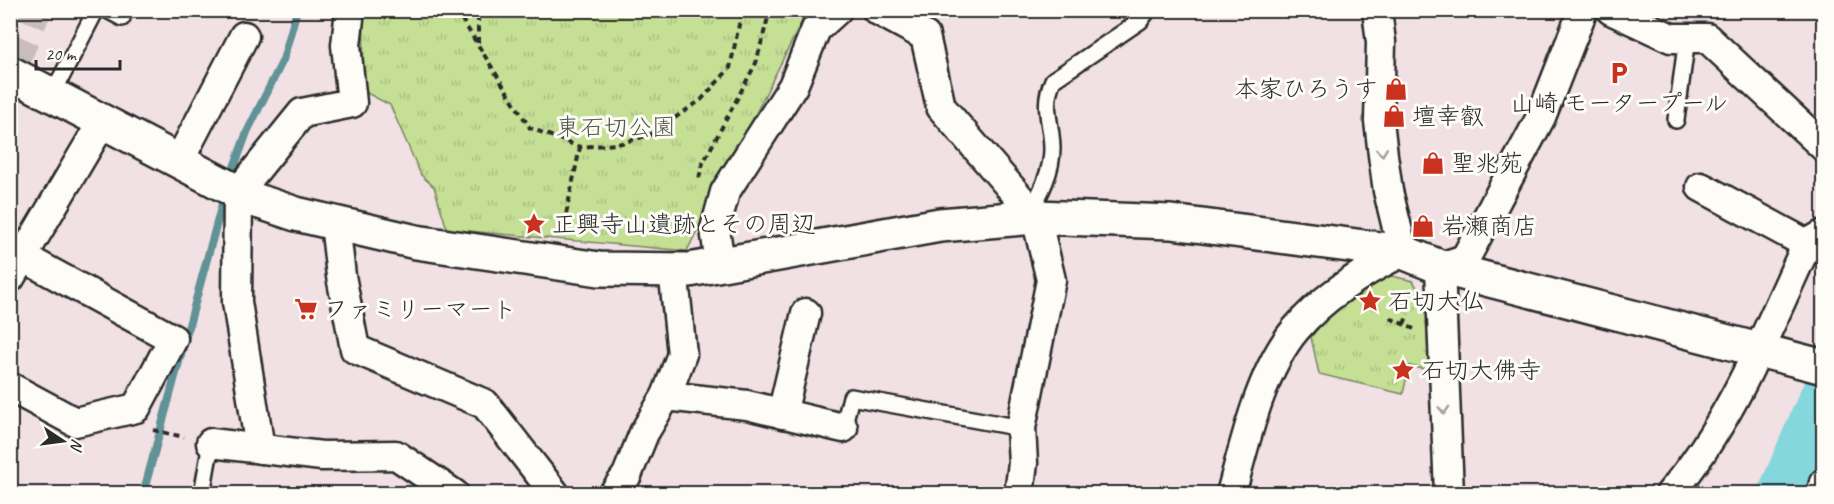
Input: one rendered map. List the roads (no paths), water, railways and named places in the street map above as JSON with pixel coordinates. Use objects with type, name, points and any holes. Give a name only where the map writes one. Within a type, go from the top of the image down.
[{"type":"street","points":[[260,449],[237,302],[238,192],[302,113],[352,103],[346,45],[350,10]]},
{"type":"street","points":[[720,264],[715,229],[725,192],[793,86],[816,29],[837,10]]},
{"type":"street","points":[[877,10],[925,36],[941,107],[1033,213],[1051,280],[1021,428],[1023,463],[1019,494]]},
{"type":"street","points":[[1377,10],[1381,42],[1379,120],[1388,191],[1404,252]]},
{"type":"street","points":[[1440,267],[1465,259],[1541,117],[1583,10]]},
{"type":"street","points":[[1611,10],[1671,38],[1707,38],[1824,147]]},
{"type":"street","points":[[179,161],[244,36]]},
{"type":"street","points":[[10,74],[251,199],[285,210],[416,242],[599,269],[689,270],[940,225],[1033,213],[1171,222],[1404,252],[1440,267],[1823,367]]},
{"type":"street","points":[[10,387],[75,422],[136,408],[173,339],[15,262],[103,121]]},
{"type":"street","points":[[1670,494],[1698,461],[1723,421],[1815,239],[1701,187]]},
{"type":"street","points":[[335,223],[341,276],[355,349],[485,404],[555,494]]},
{"type":"street","points":[[1231,494],[1256,404],[1296,330],[1322,303],[1369,268],[1404,252]]},
{"type":"street","points":[[1440,267],[1449,494]]},
{"type":"street","points":[[614,494],[627,475],[644,433],[666,396],[682,354],[674,269]]},
{"type":"street","points":[[782,414],[806,313]]},
{"type":"street","points":[[666,396],[747,405],[843,428]]},
{"type":"street","points":[[211,443],[322,456],[396,455],[454,494]]},
{"type":"street","points":[[1821,494],[1824,483]]},
{"type":"lane","points":[[52,95],[96,10]]},
{"type":"lane","points":[[107,10],[122,18]]},
{"type":"lane","points":[[1033,213],[1052,151],[1046,96],[1053,80],[1140,21],[1148,10]]},
{"type":"lane","points":[[1677,120],[1687,38]]},
{"type":"lane","points":[[843,428],[851,397],[1021,428]]},
{"type":"lane","points":[[202,494],[211,443]]},
{"type":"waterway","points":[[229,181],[247,132],[283,60],[297,10]]},
{"type":"waterway","points":[[143,494],[225,193]]},
{"type":"waterway","points":[[1783,494],[1824,398]]},
{"type":"tunnel","points":[[10,68],[35,10]]},
{"type":"place","name":"山崎 モータープール","points":[[1619,73]]},
{"type":"place","name":"本家ひろうす","points":[[1396,89]]},
{"type":"place","name":"壇幸叡","points":[[1394,116]]},
{"type":"place","name":"聖兆苑","points":[[1433,163]]},
{"type":"place","name":"正興寺山遺跡とその周辺","points":[[534,224]]},
{"type":"place","name":"岩瀬商店","points":[[1423,226]]},
{"type":"place","name":"石切大仏","points":[[1370,301]]},
{"type":"place","name":"ファミリーマート","points":[[306,309]]},
{"type":"place","name":"石切大佛寺","points":[[1403,370]]},
{"type":"park label","name":"東石切公園","points":[[616,127]]}]
